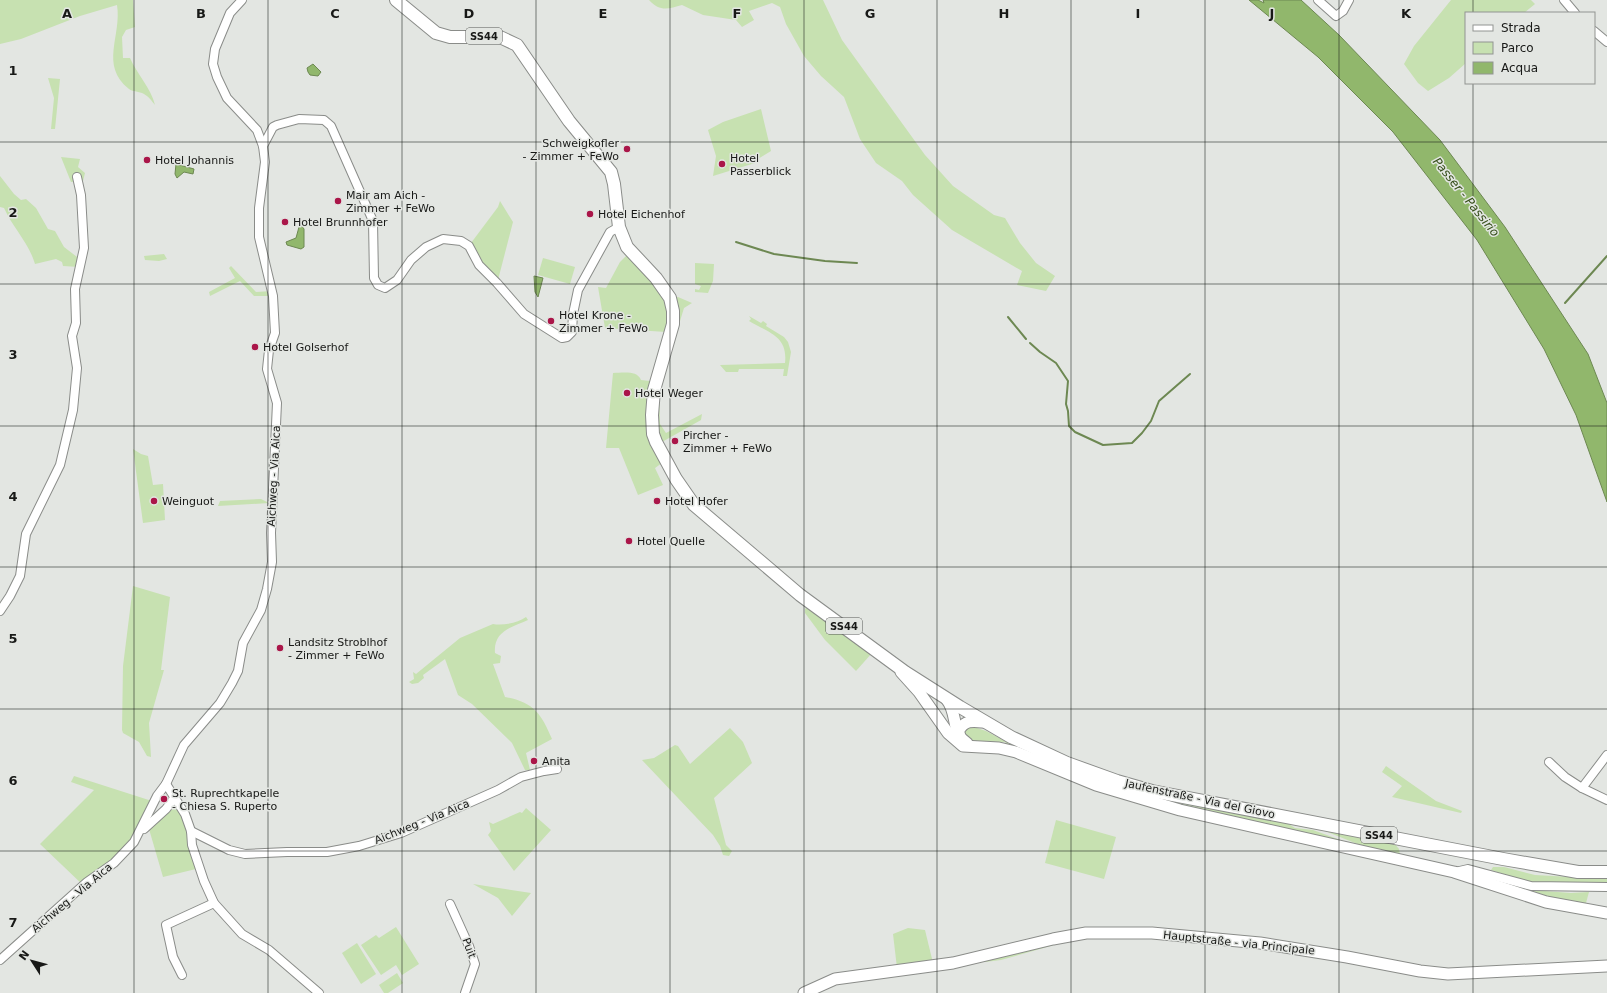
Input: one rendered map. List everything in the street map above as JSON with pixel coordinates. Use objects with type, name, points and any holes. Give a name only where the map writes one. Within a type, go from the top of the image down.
[{"type":"main road","name":"Jaufenstraße - Via del Giovo","points":[[396,0],[436,33],[450,37],[500,37],[517,45],[569,120],[611,172],[614,184],[619,227],[627,248],[656,278],[670,298],[673,311],[672,324],[657,375],[652,415],[653,434],[676,479],[694,505],[740,544],[800,594],[905,672],[955,706],[982,722],[1067,763],[1117,781],[1152,791],[1503,860],[1578,872],[1607,872]]},
{"type":"street","name":"Aichweg - Via Aica","points":[[141,832],[184,745],[220,703],[235,676],[243,643],[261,610],[271,569],[271,533],[277,403],[267,369],[269,350],[275,333],[274,308],[259,237],[259,208],[264,177],[263,146],[257,130],[227,98],[217,77],[213,64],[215,49],[230,13],[242,0]]},
{"type":"street","points":[[1318,0],[1336,16],[1343,11],[1348,0]]},
{"type":"street","points":[[1564,0],[1574,12]]},
{"type":"street","points":[[1595,32],[1607,42]]},
{"type":"street","name":"Aichweg - Via Aica","points":[[263,146],[273,127],[292,120],[324,120],[331,126],[373,221],[373,271],[376,282],[381,287],[385,288],[391,286],[411,260],[426,247],[443,239],[461,241],[469,246],[479,265],[524,314],[562,338],[567,337],[572,332],[572,314],[578,290],[610,232],[619,227]]},
{"type":"street","points":[[0,611],[10,596],[20,576],[26,534],[40,504],[59,470],[64,453],[77,382],[77,368],[72,336],[76,323],[75,289],[84,248],[81,195],[77,177]]},
{"type":"street","points":[[878,652],[919,692],[948,733],[960,744],[999,748],[1016,752],[1096,785],[1180,810],[1454,872],[1539,900],[1607,913]]},
{"type":"street","points":[[948,733],[945,726],[945,717],[955,706]]},
{"type":"street","points":[[955,706],[959,737],[973,746]]},
{"type":"street","points":[[959,737],[959,730],[964,723],[969,721],[982,722]]},
{"type":"street","points":[[1582,788],[1607,755]]},
{"type":"street","points":[[1549,762],[1565,777],[1582,788],[1607,800]]},
{"type":"street","name":"Aichweg - Via Aica","points":[[191,831],[229,850],[245,854],[327,852],[365,845],[401,833],[498,790],[521,777],[557,769]]},
{"type":"street","points":[[166,784],[175,796],[191,831],[192,845],[214,903],[242,934],[269,950],[319,993]]},
{"type":"street","name":"Aichweg - Via Aica","points":[[0,960],[88,882],[125,853],[141,832],[166,809],[175,796]]},
{"type":"street","points":[[1454,872],[1468,868],[1531,886],[1607,887]]},
{"type":"street","points":[[182,975],[173,957],[166,925],[214,903]]},
{"type":"street","name":"Puit","points":[[450,904],[469,946],[474,964],[465,993]]},
{"type":"street","name":"Hauptstraße - via Principale","points":[[804,993],[835,979],[953,963],[1053,938],[1086,933],[1152,933],[1245,942],[1448,974],[1607,966]]},
{"type":"green space","points":[[0,0],[133,0],[135,27],[126,30],[122,37],[123,58],[130,58],[147,87],[155,105],[142,93],[129,89],[120,80],[115,70],[113,60],[118,17],[117,5],[80,16],[21,39],[0,44]]},
{"type":"green space","points":[[649,0],[823,0],[842,40],[925,155],[953,186],[994,215],[1005,218],[1020,243],[1036,263],[1055,276],[1046,291],[1017,285],[1022,271],[952,230],[913,195],[902,181],[876,163],[860,139],[844,97],[821,76],[804,56],[786,24],[780,7],[772,3],[749,11],[754,20],[742,27],[736,20],[703,15],[682,5],[661,8]]},
{"type":"green space","points":[[1451,0],[1531,0],[1535,4],[1525,12],[1465,12],[1465,64],[1449,78],[1428,91],[1418,83],[1404,64],[1414,46]]},
{"type":"green space","points":[[48,78],[60,79],[55,129],[51,129],[54,98]]},
{"type":"green space","points":[[761,109],[771,151],[758,159],[755,163],[713,176],[716,156],[708,130],[723,122]]},
{"type":"green space","points":[[61,157],[80,159],[78,167],[85,173],[83,181],[71,182]]},
{"type":"green space","points":[[0,176],[14,194],[21,200],[26,199],[36,208],[48,229],[55,231],[64,247],[81,260],[79,267],[63,266],[62,262],[56,259],[35,264],[25,242],[4,208],[0,207]]},
{"type":"green space","points":[[500,201],[513,222],[498,280],[482,265],[471,243],[498,207]]},
{"type":"green space","points":[[164,254],[167,259],[159,261],[145,260],[144,256]]},
{"type":"green space","points":[[627,255],[652,281],[663,297],[667,307],[668,319],[666,332],[605,328],[598,287],[606,288],[620,262]]},
{"type":"green space","points":[[543,258],[575,267],[570,284],[538,275]]},
{"type":"green space","points":[[695,263],[714,264],[713,281],[708,293],[695,292],[695,289],[699,290],[701,286],[695,284]]},
{"type":"green space","points":[[231,266],[256,292],[272,291],[273,296],[254,296],[240,281],[210,296],[209,292],[235,278],[229,268]]},
{"type":"green space","points":[[678,297],[692,303],[684,308],[659,390],[660,424],[666,433],[702,414],[701,420],[662,442],[659,437],[657,399],[675,298]]},
{"type":"green space","points":[[749,316],[761,323],[763,321],[767,324],[766,326],[784,337],[788,342],[791,352],[787,376],[783,376],[784,369],[739,369],[738,372],[726,372],[720,365],[785,363],[785,354],[780,341],[770,332],[749,321],[751,319]]},
{"type":"green space","points":[[613,373],[633,373],[641,380],[650,381],[648,393],[648,435],[649,442],[662,463],[655,468],[663,485],[638,495],[619,448],[606,448]]},
{"type":"green space","points":[[133,449],[148,456],[153,485],[163,484],[165,520],[143,523]]},
{"type":"green space","points":[[261,499],[269,503],[218,506],[220,501]]},
{"type":"green space","points":[[133,586],[170,597],[161,670],[164,670],[149,723],[151,757],[147,756],[139,742],[123,733],[122,730],[123,666]]},
{"type":"green space","points":[[808,606],[872,653],[856,671],[825,640],[805,613],[805,609]]},
{"type":"green space","points":[[526,617],[528,620],[510,628],[500,635],[495,646],[495,653],[501,656],[500,663],[493,664],[505,697],[523,702],[535,710],[544,722],[552,739],[526,753],[530,770],[525,770],[512,743],[472,704],[458,695],[445,659],[423,675],[424,678],[418,683],[412,684],[409,682],[414,679],[413,672],[416,674],[460,638],[493,624],[510,624]]},
{"type":"green space","points":[[971,726],[986,731],[1016,747],[1008,746],[1005,742],[969,741],[963,737],[965,727]]},
{"type":"green space","points":[[730,728],[743,742],[752,763],[714,798],[726,845],[732,851],[729,856],[723,855],[720,846],[713,835],[642,760],[654,758],[675,745],[678,746],[690,764]]},
{"type":"green space","points":[[1386,766],[1436,801],[1462,811],[1461,813],[1392,797],[1402,786],[1382,772]]},
{"type":"green space","points":[[74,776],[155,802],[134,842],[84,886],[40,844],[94,790],[71,782]]},
{"type":"green space","points":[[1142,794],[1284,821],[1295,828],[1313,830],[1368,850],[1170,804]]},
{"type":"green space","points":[[177,805],[186,829],[196,869],[163,877],[149,829]]},
{"type":"green space","points":[[526,808],[551,830],[514,871],[488,835],[491,831],[489,822],[493,824],[520,812],[522,813]]},
{"type":"green space","points":[[1056,820],[1116,837],[1104,879],[1045,863]]},
{"type":"green space","points":[[1320,829],[1394,843],[1399,849],[1400,855],[1380,853]]},
{"type":"green space","points":[[1493,867],[1504,867],[1535,875],[1607,879],[1607,885],[1534,884],[1491,870]]},
{"type":"green space","points":[[473,884],[531,893],[512,916],[498,898]]},
{"type":"green space","points":[[1531,890],[1571,893],[1589,892],[1586,903],[1563,901],[1532,894]]},
{"type":"green space","points":[[396,927],[419,964],[402,975],[396,965],[381,975],[361,945],[376,935],[379,938]]},
{"type":"green space","points":[[908,928],[925,930],[933,963],[897,968],[893,934]]},
{"type":"green space","points":[[1053,939],[1054,945],[1001,960],[985,962],[985,958]]},
{"type":"green space","points":[[357,943],[376,974],[361,984],[342,953]]},
{"type":"green space","points":[[397,973],[403,983],[388,993],[384,993],[379,985]]},
{"type":"water","name":"Passer - Passirio","points":[[1249,0],[1258,0],[1264,3],[1263,0],[1301,0],[1339,35],[1440,140],[1505,227],[1588,354],[1607,403],[1607,502],[1576,415],[1544,349],[1477,240],[1393,132],[1318,57]]},
{"type":"water","points":[[313,64],[321,72],[318,76],[310,75],[308,72],[307,68]]},
{"type":"water","points":[[176,164],[194,169],[193,174],[184,172],[177,178],[175,174]]},
{"type":"water","points":[[302,226],[304,229],[304,247],[301,249],[287,245],[286,242],[296,238],[299,227]]},
{"type":"water","points":[[534,276],[543,278],[538,297],[535,292]]},
{"type":"waterway","points":[[736,242],[774,254],[825,261],[857,263]]},
{"type":"waterway","points":[[1565,303],[1607,256]]},
{"type":"waterway","points":[[1008,317],[1026,339]]},
{"type":"waterway","points":[[1030,343],[1056,363],[1068,381],[1066,404],[1069,426],[1075,432],[1103,445],[1132,443],[1151,421],[1159,401],[1190,374]]},
{"type":"place","name":"Schweigkofler - Zimmer + FeWo","points":[[627,149]]},
{"type":"place","name":"Hotel Johannis","points":[[147,160]]},
{"type":"place","name":"Hotel Passerblick","points":[[722,164]]},
{"type":"place","name":"Mair am Aich - Zimmer + FeWo","points":[[338,201]]},
{"type":"place","name":"Hotel Eichenhof","points":[[590,214]]},
{"type":"place","name":"Hotel Brunnhofer","points":[[285,222]]},
{"type":"place","name":"Hotel Krone - Zimmer + FeWo","points":[[551,321]]},
{"type":"place","name":"Hotel Golserhof","points":[[255,347]]},
{"type":"place","name":"Hotel Weger","points":[[627,393]]},
{"type":"place","name":"Pircher - Zimmer + FeWo","points":[[675,441]]},
{"type":"place","name":"Weinguot","points":[[154,501]]},
{"type":"place","name":"Hotel Hofer","points":[[657,501]]},
{"type":"place","name":"Hotel Quelle","points":[[629,541]]},
{"type":"place","name":"Landsitz Stroblhof - Zimmer + FeWo","points":[[280,648]]},
{"type":"place","name":"Anita","points":[[534,761]]},
{"type":"place","name":"St. Ruprechtkapelle - Chiesa S. Ruperto","points":[[164,799]]}]
